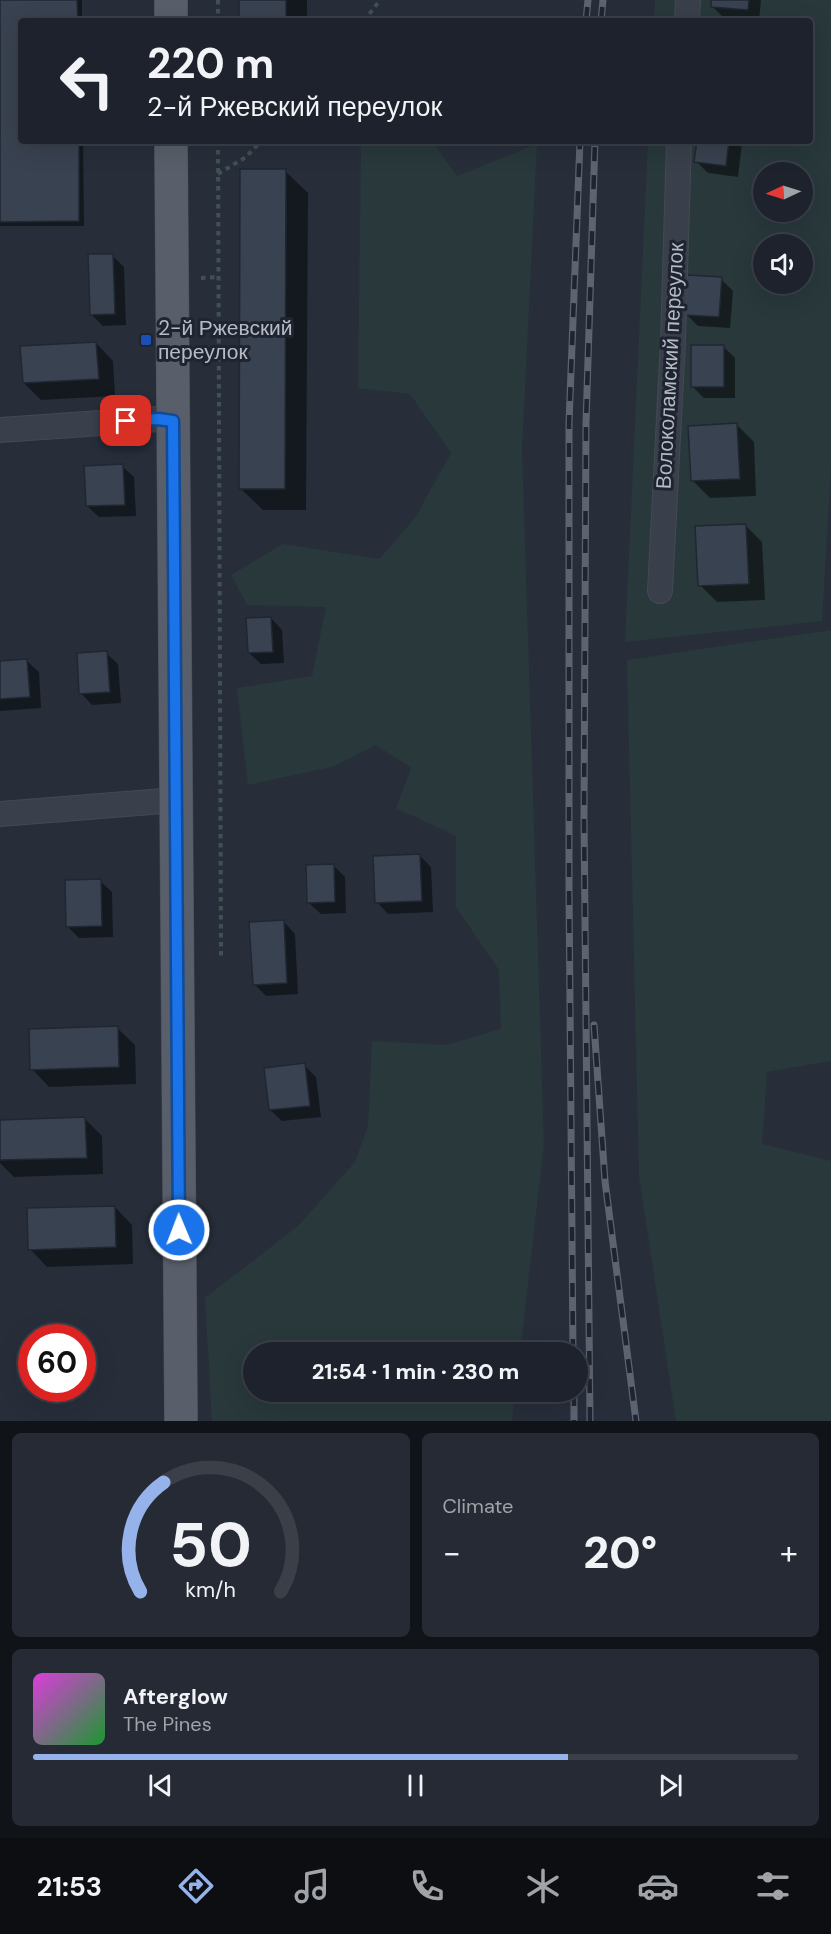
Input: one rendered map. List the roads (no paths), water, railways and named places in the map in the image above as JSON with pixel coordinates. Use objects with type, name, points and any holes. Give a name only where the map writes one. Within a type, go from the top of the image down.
[{"type":"main road","points":[[171,0],[171,18]]},
{"type":"main road","points":[[171,144],[181,1421]]},
{"type":"street","points":[[687,18],[688,0]]},
{"type":"street","name":"Волоколамский переулок","points":[[660,591],[673,341],[679,144]]},
{"type":"street","points":[[0,430],[158,419],[173,421]]},
{"type":"street","points":[[0,814],[176,801]]},
{"type":"railway","points":[[586,18],[588,0]]},
{"type":"railway","points":[[601,18],[603,0]]},
{"type":"railway","points":[[573,1342],[569,888],[569,423],[580,144]]},
{"type":"railway","points":[[590,1421],[584,818],[586,423],[595,144]]},
{"type":"railway","points":[[594,1025],[605,1181],[636,1421]]},
{"type":"railway","points":[[574,1402],[574,1421]]},
{"type":"place","name":"2-й Ржевский переулок","points":[[146,340]]}]
